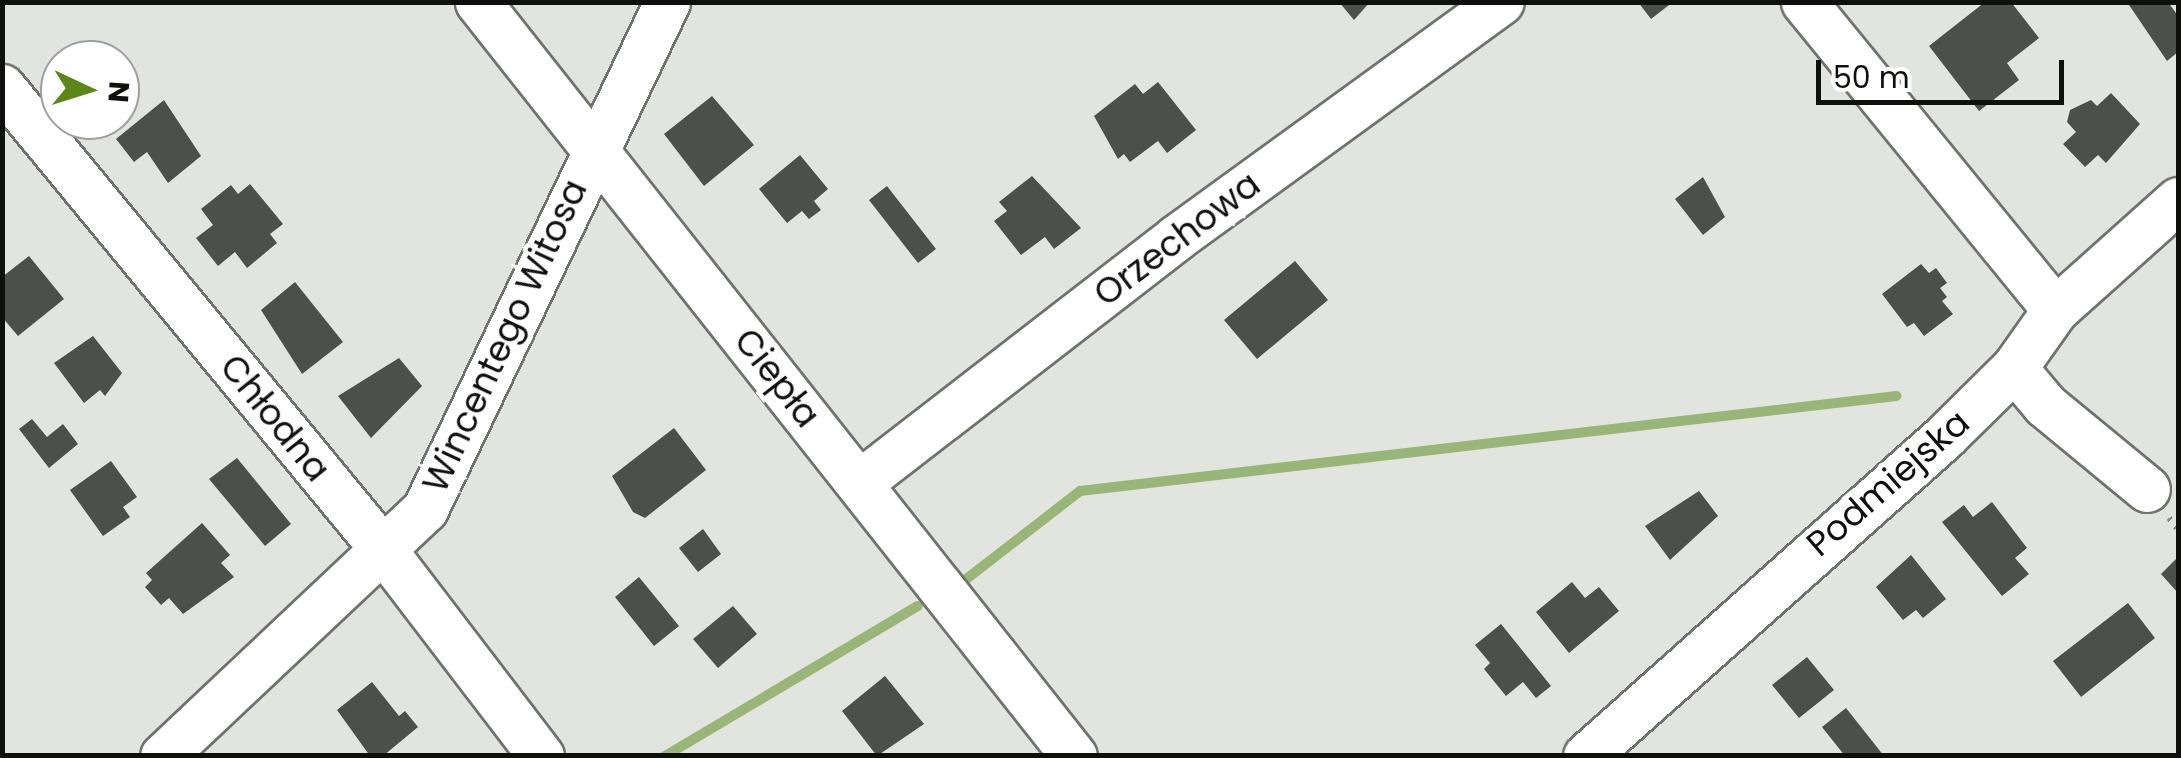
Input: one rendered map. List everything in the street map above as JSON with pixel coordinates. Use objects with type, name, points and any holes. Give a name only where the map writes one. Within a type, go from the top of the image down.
[{"type":"street","name":"Ciepła","points":[[478,2],[1074,756]]},
{"type":"street","name":"Wincentego Witosa","points":[[163,756],[425,509],[594,146],[667,2]]},
{"type":"street","name":"Orzechowa","points":[[859,483],[1177,237],[1501,2]]},
{"type":"street","points":[[1804,2],[2054,310]]},
{"type":"street","name":"Chłodna","points":[[2,87],[382,548],[540,756]]},
{"type":"street","name":"Podmiejska","points":[[1586,756],[2014,368],[2054,310],[2178,200]]},
{"type":"street","points":[[2014,368],[2045,405],[2147,490]]},
{"type":"building","points":[[1339,2],[1370,2],[1354,20]]},
{"type":"building","points":[[1638,2],[1673,2],[1651,19]]},
{"type":"building","points":[[1985,2],[2011,2],[2039,38],[2007,63],[2019,80],[1979,111],[1929,46]]},
{"type":"building","points":[[2127,2],[2168,2],[2178,16],[2178,52],[2167,61]]},
{"type":"building","points":[[1158,82],[1196,130],[1167,153],[1158,141],[1130,162],[1124,154],[1118,159],[1094,116],[1135,84],[1143,94]]},
{"type":"building","points":[[2111,93],[2140,124],[2106,163],[2098,155],[2085,167],[2063,144],[2076,132],[2067,122],[2070,110],[2091,100],[2097,106]]},
{"type":"building","points":[[712,96],[754,145],[704,186],[664,134]]},
{"type":"building","points":[[164,100],[201,156],[168,183],[147,152],[134,162],[117,140],[140,140],[140,120]]},
{"type":"building","points":[[800,155],[828,189],[814,201],[821,210],[809,219],[802,211],[787,223],[759,189]]},
{"type":"building","points":[[1032,176],[1081,228],[1054,249],[1045,237],[1021,255],[994,221],[1007,211],[999,202]]},
{"type":"building","points":[[1703,177],[1725,217],[1703,235],[1675,199]]},
{"type":"building","points":[[250,184],[283,224],[270,234],[277,243],[247,268],[235,252],[218,266],[196,238],[213,225],[201,209],[231,185],[238,194]]},
{"type":"building","points":[[887,186],[936,249],[918,263],[869,200]]},
{"type":"building","points":[[29,256],[64,299],[18,336],[2,317],[2,277]]},
{"type":"building","points":[[1295,261],[1328,300],[1257,359],[1224,320]]},
{"type":"building","points":[[1921,264],[1929,273],[1936,268],[1947,283],[1940,288],[1947,297],[1942,301],[1953,314],[1924,336],[1914,323],[1907,327],[1882,294]]},
{"type":"building","points":[[295,282],[343,342],[302,374],[261,310]]},
{"type":"building","points":[[93,336],[122,373],[105,396],[100,390],[84,403],[54,363]]},
{"type":"building","points":[[399,358],[422,386],[371,438],[338,396]]},
{"type":"building","points":[[32,419],[47,437],[63,424],[78,444],[49,468],[19,429]]},
{"type":"building","points":[[674,428],[706,470],[645,518],[633,512],[612,476]]},
{"type":"building","points":[[237,458],[291,524],[265,546],[209,479]]},
{"type":"building","points":[[111,461],[137,497],[123,507],[130,517],[103,536],[70,490]]},
{"type":"building","points":[[1699,491],[1718,516],[1670,560],[1645,526]]},
{"type":"building","points":[[1992,502],[2027,548],[2015,558],[2029,574],[2002,596],[1942,522],[1964,505],[1973,517]]},
{"type":"building","points":[[202,523],[230,555],[221,563],[234,577],[183,614],[169,598],[161,605],[145,587],[152,580],[146,573]]},
{"type":"building","points":[[703,529],[721,554],[698,572],[679,548]]},
{"type":"building","points":[[1911,555],[1946,599],[1923,618],[1916,610],[1903,620],[1876,587]]},
{"type":"building","points":[[2178,557],[2178,593],[2161,574]]},
{"type":"building","points":[[639,577],[679,626],[654,646],[615,597]]},
{"type":"building","points":[[1572,582],[1585,598],[1599,587],[1619,611],[1569,653],[1536,612]]},
{"type":"building","points":[[2128,603],[2155,638],[2081,697],[2053,661]]},
{"type":"building","points":[[733,606],[757,634],[718,668],[693,639]]},
{"type":"building","points":[[1501,624],[1551,686],[1536,698],[1523,682],[1506,696],[1484,669],[1490,663],[1475,645]]},
{"type":"building","points":[[1807,657],[1834,690],[1799,718],[1772,685]]},
{"type":"building","points":[[885,676],[924,724],[877,756],[842,711]]},
{"type":"building","points":[[372,682],[399,716],[405,711],[418,727],[383,756],[370,756],[337,710]]},
{"type":"building","points":[[1846,708],[1884,756],[1845,756],[1822,727]]},
{"type":"waterway","points":[[965,580],[1080,491],[1896,396]]},
{"type":"waterway","points":[[665,756],[918,606]]}]
